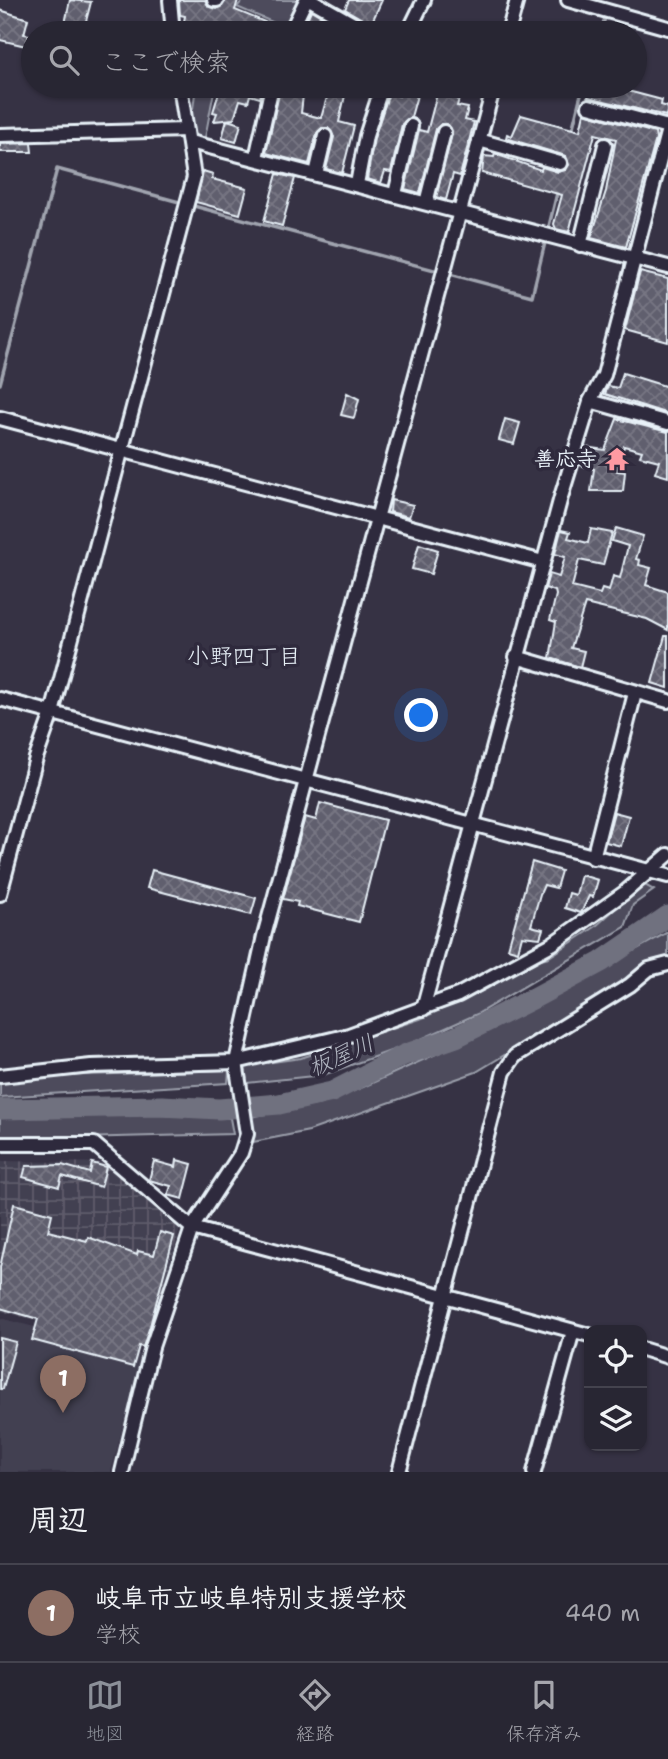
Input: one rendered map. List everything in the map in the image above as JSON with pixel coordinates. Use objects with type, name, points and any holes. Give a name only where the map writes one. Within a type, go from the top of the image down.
[{"type":"street","points":[[170,0],[172,21]]},
{"type":"street","points":[[297,21],[309,0],[348,21]]},
{"type":"street","points":[[333,12],[339,0]]},
{"type":"street","points":[[414,21],[425,0]]},
{"type":"street","points":[[511,21],[517,0]]},
{"type":"street","points":[[568,0],[643,21]]},
{"type":"street","points":[[647,22],[668,28]]},
{"type":"street","points":[[0,894],[36,758],[52,713],[194,177],[182,98]]},
{"type":"street","points":[[256,158],[269,98]]},
{"type":"street","points":[[357,184],[366,136],[378,98]]},
{"type":"street","points":[[122,1472],[152,1347],[192,1228],[241,1153],[247,1134],[238,1065],[264,936],[308,782],[491,98]]},
{"type":"street","points":[[424,1009],[516,657],[590,401],[604,375],[668,128],[589,106]]},
{"type":"street","points":[[395,194],[411,126]]},
{"type":"street","points":[[426,203],[444,132]]},
{"type":"street","points":[[0,135],[188,136],[256,158],[668,267]]},
{"type":"street","points":[[316,174],[325,136]]},
{"type":"street","points":[[479,141],[560,163]]},
{"type":"street","points":[[580,245],[605,145]]},
{"type":"street","points":[[590,401],[668,423]]},
{"type":"street","points":[[0,418],[543,562]]},
{"type":"street","points":[[516,657],[668,701]]},
{"type":"street","points":[[593,858],[635,693]]},
{"type":"street","points":[[0,699],[593,858],[658,873]]},
{"type":"street","points":[[0,1076],[91,1066],[238,1065],[349,1035],[458,995],[552,944],[624,893],[658,873],[668,855]]},
{"type":"street","points":[[398,1472],[447,1298],[504,1072],[515,1056],[630,985],[649,969],[668,964]]},
{"type":"street","points":[[0,1143],[94,1144],[192,1228],[584,1334]]},
{"type":"street","points":[[534,1472],[573,1331]]},
{"type":"street","points":[[647,1351],[668,1357]]},
{"type":"shaded area","points":[[243,0],[301,0],[288,21],[270,21],[237,7]]},
{"type":"shaded area","points":[[194,98],[213,98],[205,138],[193,132],[189,109],[193,109]]},
{"type":"shaded area","points":[[643,884],[654,890],[633,905],[625,927],[477,1014],[410,1044],[323,1075],[247,1083],[245,1066],[301,1058],[420,1019],[488,988],[532,961],[549,957],[595,927]]},
{"type":"shaded area","points":[[668,932],[668,957],[476,1072],[309,1131],[253,1142],[250,1117],[321,1104],[361,1088],[489,1030]]},
{"type":"shaded area","points":[[229,1070],[228,1083],[0,1097],[0,1078]]},
{"type":"shaded area","points":[[113,1113],[230,1118],[233,1134],[38,1139],[0,1136],[0,1116]]},
{"type":"shaded area","points":[[0,1161],[114,1163],[180,1229],[146,1349],[0,1311]]},
{"type":"shaded area","points":[[0,1318],[142,1355],[111,1472],[0,1472]]},
{"type":"building","points":[[70,0],[91,2],[86,21],[66,21]]},
{"type":"building","points":[[179,0],[205,0],[209,7],[217,9],[226,0],[238,0],[235,10],[262,21],[184,21],[185,16],[180,15]]},
{"type":"building","points":[[349,0],[382,0],[372,21],[366,21],[345,9]]},
{"type":"building","points":[[0,10],[28,19],[21,21],[21,45],[0,40]]},
{"type":"building","points":[[311,10],[326,19],[325,21],[306,21]]},
{"type":"building","points":[[647,96],[662,100],[661,105],[668,107],[666,116],[592,98]]},
{"type":"building","points":[[217,98],[249,98],[248,102],[240,100],[234,119],[214,121],[217,113],[213,112]]},
{"type":"building","points":[[278,98],[303,98],[301,113],[321,118],[327,98],[344,98],[339,122],[354,126],[342,173],[326,169],[334,137],[328,128],[322,128],[317,133],[309,164],[266,153]]},
{"type":"building","points":[[387,98],[416,98],[411,117],[402,124],[391,172],[385,171],[381,183],[367,179],[374,138]]},
{"type":"building","points":[[436,98],[459,99],[457,106],[468,108],[465,120],[474,122],[460,176],[453,174],[446,200],[436,197],[452,134],[447,124],[441,124],[436,129],[420,193],[405,189],[419,130],[427,132]]},
{"type":"building","points":[[584,113],[655,133],[656,139],[626,247],[591,238],[606,191],[616,139],[595,134],[569,232],[556,229],[554,224],[562,195],[482,173],[484,156],[494,157],[495,154],[541,170],[542,167],[558,172],[566,170],[569,165],[566,156],[506,138],[507,134],[512,136],[521,115],[580,131]]},
{"type":"building","points":[[227,120],[241,124],[236,142],[222,138]]},
{"type":"building","points":[[31,143],[32,152],[0,152],[0,144]]},
{"type":"building","points":[[203,171],[213,174],[212,179],[247,188],[240,214],[196,202]]},
{"type":"building","points":[[277,174],[295,178],[282,226],[264,221]]},
{"type":"building","points":[[640,272],[668,279],[668,342],[625,330]]},
{"type":"building","points":[[623,373],[668,387],[668,414],[605,394],[608,386],[618,388]]},
{"type":"building","points":[[347,393],[359,399],[354,418],[341,415]]},
{"type":"building","points":[[505,419],[520,423],[514,444],[499,440]]},
{"type":"building","points":[[617,419],[668,432],[668,477],[655,473],[659,461],[640,456],[642,451],[624,446],[617,471],[625,472],[623,491],[591,491],[594,469],[580,465],[585,447],[605,450]]},
{"type":"building","points":[[391,500],[413,505],[409,517],[390,512]]},
{"type":"building","points":[[616,528],[643,536],[636,559],[640,560],[639,565],[651,568],[646,585],[668,592],[668,630],[647,619],[585,604],[571,648],[584,651],[580,667],[550,658],[556,622],[550,620],[556,595],[555,591],[545,588],[549,574],[559,577],[565,557],[555,554],[561,530],[570,532],[568,538],[588,543],[591,529],[612,533],[603,565],[579,560],[572,587],[600,594],[602,589],[609,591],[613,576],[620,578],[628,546],[612,541]]},
{"type":"building","points":[[419,544],[438,550],[431,574],[412,569]]},
{"type":"building","points":[[665,636],[668,636],[668,688],[652,683]]},
{"type":"building","points":[[320,803],[385,820],[359,922],[297,906],[298,902],[283,899],[305,817],[316,820]]},
{"type":"building","points":[[614,812],[629,816],[621,846],[606,842]]},
{"type":"building","points":[[532,862],[561,871],[556,888],[544,885],[540,894],[531,926],[543,929],[540,938],[522,936],[518,951],[508,948]]},
{"type":"building","points":[[152,870],[256,898],[251,915],[147,888]]},
{"type":"building","points":[[581,875],[598,880],[593,897],[589,896],[581,913],[565,908],[569,893],[576,895]]},
{"type":"building","points":[[177,1160],[192,1164],[183,1199],[168,1195],[171,1186],[149,1180],[154,1161],[176,1167]]},
{"type":"building","points":[[92,1163],[106,1167],[101,1187],[62,1176],[59,1187],[23,1177],[26,1166],[62,1165],[90,1173]]},
{"type":"building","points":[[14,1204],[52,1214],[48,1231],[87,1241],[88,1237],[137,1255],[138,1251],[154,1255],[160,1232],[174,1236],[150,1326],[143,1347],[139,1346],[133,1367],[32,1340],[38,1319],[0,1308],[0,1267]]},
{"type":"building","points":[[0,1338],[16,1342],[3,1389],[0,1389]]},
{"type":"waterway","points":[[604,21],[606,15]]},
{"type":"waterway","points":[[572,131],[580,98]]},
{"type":"waterway","points":[[0,384],[57,169],[183,203]]},
{"type":"waterway","points":[[190,205],[532,296],[558,189]]},
{"type":"waterway","name":"板屋川","points":[[0,1109],[162,1106],[219,1109],[279,1104],[332,1092],[404,1055],[456,1037],[534,998],[601,962],[668,916]]},
{"type":"place","name":"善応寺","points":[[617,459]]},
{"type":"place","name":"岐阜市立岐阜特別支援学校","points":[[63,1413]]},
{"type":"district","name":"小野四丁目","points":[[244,656]]}]
